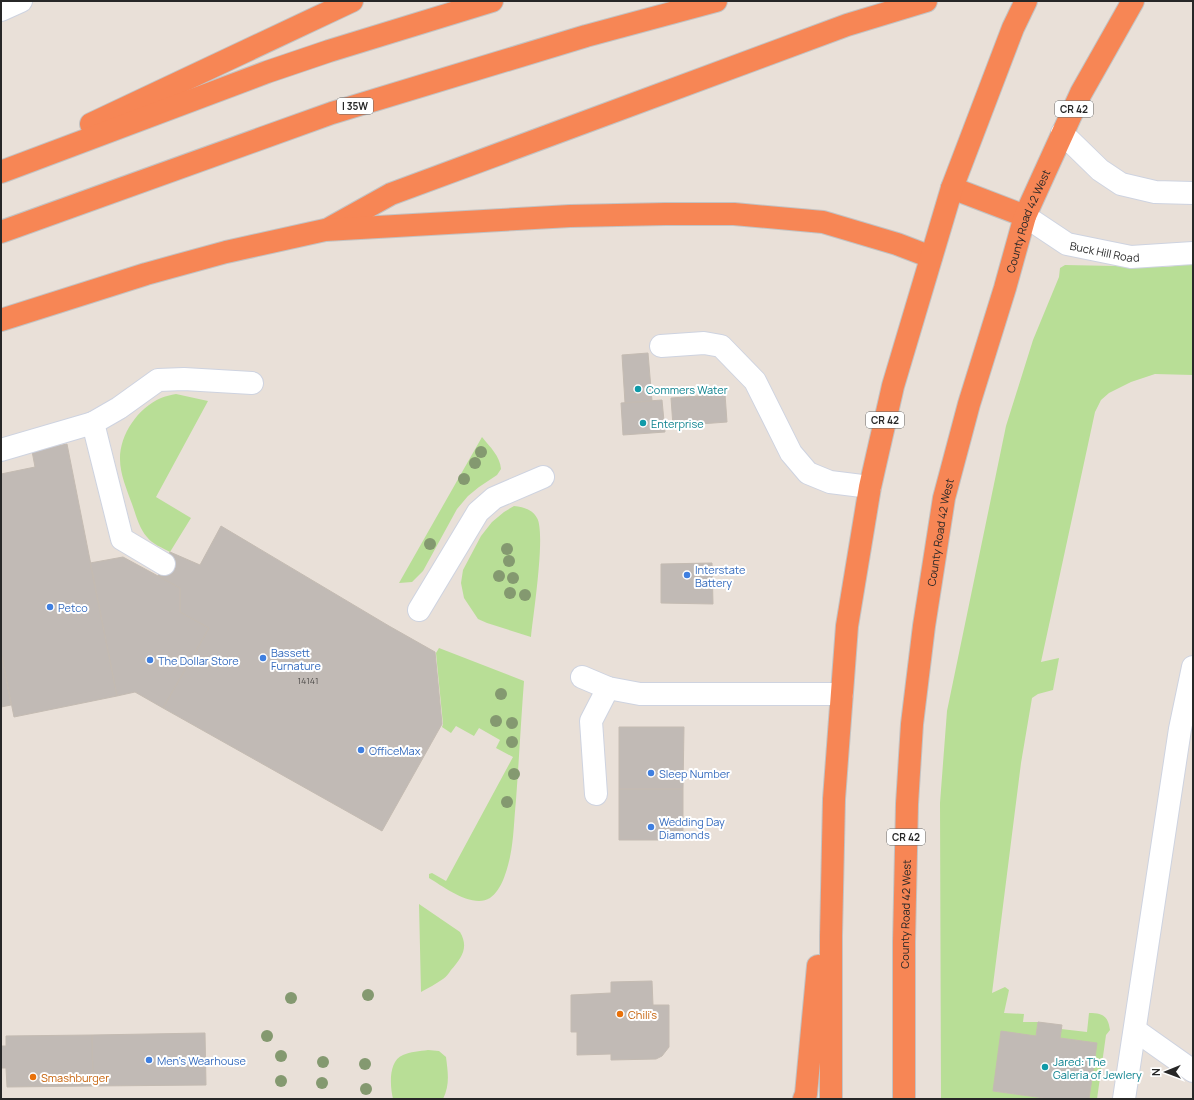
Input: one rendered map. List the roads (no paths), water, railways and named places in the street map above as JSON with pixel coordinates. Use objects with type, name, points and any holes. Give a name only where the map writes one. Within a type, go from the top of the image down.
[{"type":"highway","points":[[1,166],[352,1]]},
{"type":"highway","points":[[1,172],[267,72],[329,51],[492,1]]},
{"type":"highway","name":"I 35W","points":[[1,232],[332,113],[586,36],[716,1]]},
{"type":"highway","points":[[325,230],[391,194],[847,25],[926,1]]},
{"type":"highway","name":"CR 42","points":[[831,1099],[831,936],[834,799],[847,626],[870,487],[893,386],[952,188],[1013,28],[1026,1]]},
{"type":"highway","name":"County Road 42 West","points":[[904,1099],[904,942],[907,804],[912,724],[924,626],[944,498],[968,404],[1005,288],[1025,216],[1081,93],[1132,4]]},
{"type":"highway","points":[[952,188],[1025,216]]},
{"type":"highway","points":[[1,320],[154,272],[226,252],[325,230],[570,216],[734,214],[823,222],[897,244],[931,257]]},
{"type":"highway","points":[[804,1099],[807,1087],[834,799]]},
{"type":"street","points":[[1062,133],[1100,170],[1121,184],[1155,192],[1193,193]]},
{"type":"street","name":"Buck Hill Road","points":[[1025,216],[1067,244],[1131,257],[1193,253]]},
{"type":"street","points":[[661,346],[704,343],[721,346],[755,381],[791,453],[808,474],[830,482],[870,487]]},
{"type":"street","points":[[1,450],[93,423],[119,408],[158,380],[184,379],[252,383]]},
{"type":"street","points":[[93,423],[122,539],[164,564]]},
{"type":"street","points":[[418,610],[478,512],[494,498],[543,477]]},
{"type":"street","points":[[1124,1099],[1180,729],[1193,667]]},
{"type":"street","points":[[582,677],[608,688],[640,694],[842,694]]},
{"type":"street","points":[[596,794],[591,721],[608,688]]},
{"type":"street","points":[[1135,1030],[1193,1070]]},
{"type":"place","name":"Commers Water","points":[[638,389]]},
{"type":"place","name":"Enterprise","points":[[643,423]]},
{"type":"place","name":"Interstate Battery","points":[[687,575]]},
{"type":"place","name":"Petco","points":[[50,607]]},
{"type":"place","name":"Bassett Furnature","points":[[263,658]]},
{"type":"place","name":"The Dollar Store","points":[[150,660]]},
{"type":"place","name":"OfficeMax","points":[[361,750]]},
{"type":"place","name":"Sleep Number","points":[[651,773]]},
{"type":"place","name":"Wedding Day Diamonds","points":[[651,827]]},
{"type":"place","name":"Chili's","points":[[620,1014]]},
{"type":"place","name":"Men's Wearhouse","points":[[149,1060]]},
{"type":"place","name":"Jared: The Galeria of Jewlery","points":[[1045,1067]]},
{"type":"place","name":"Smashburger","points":[[33,1077]]}]
